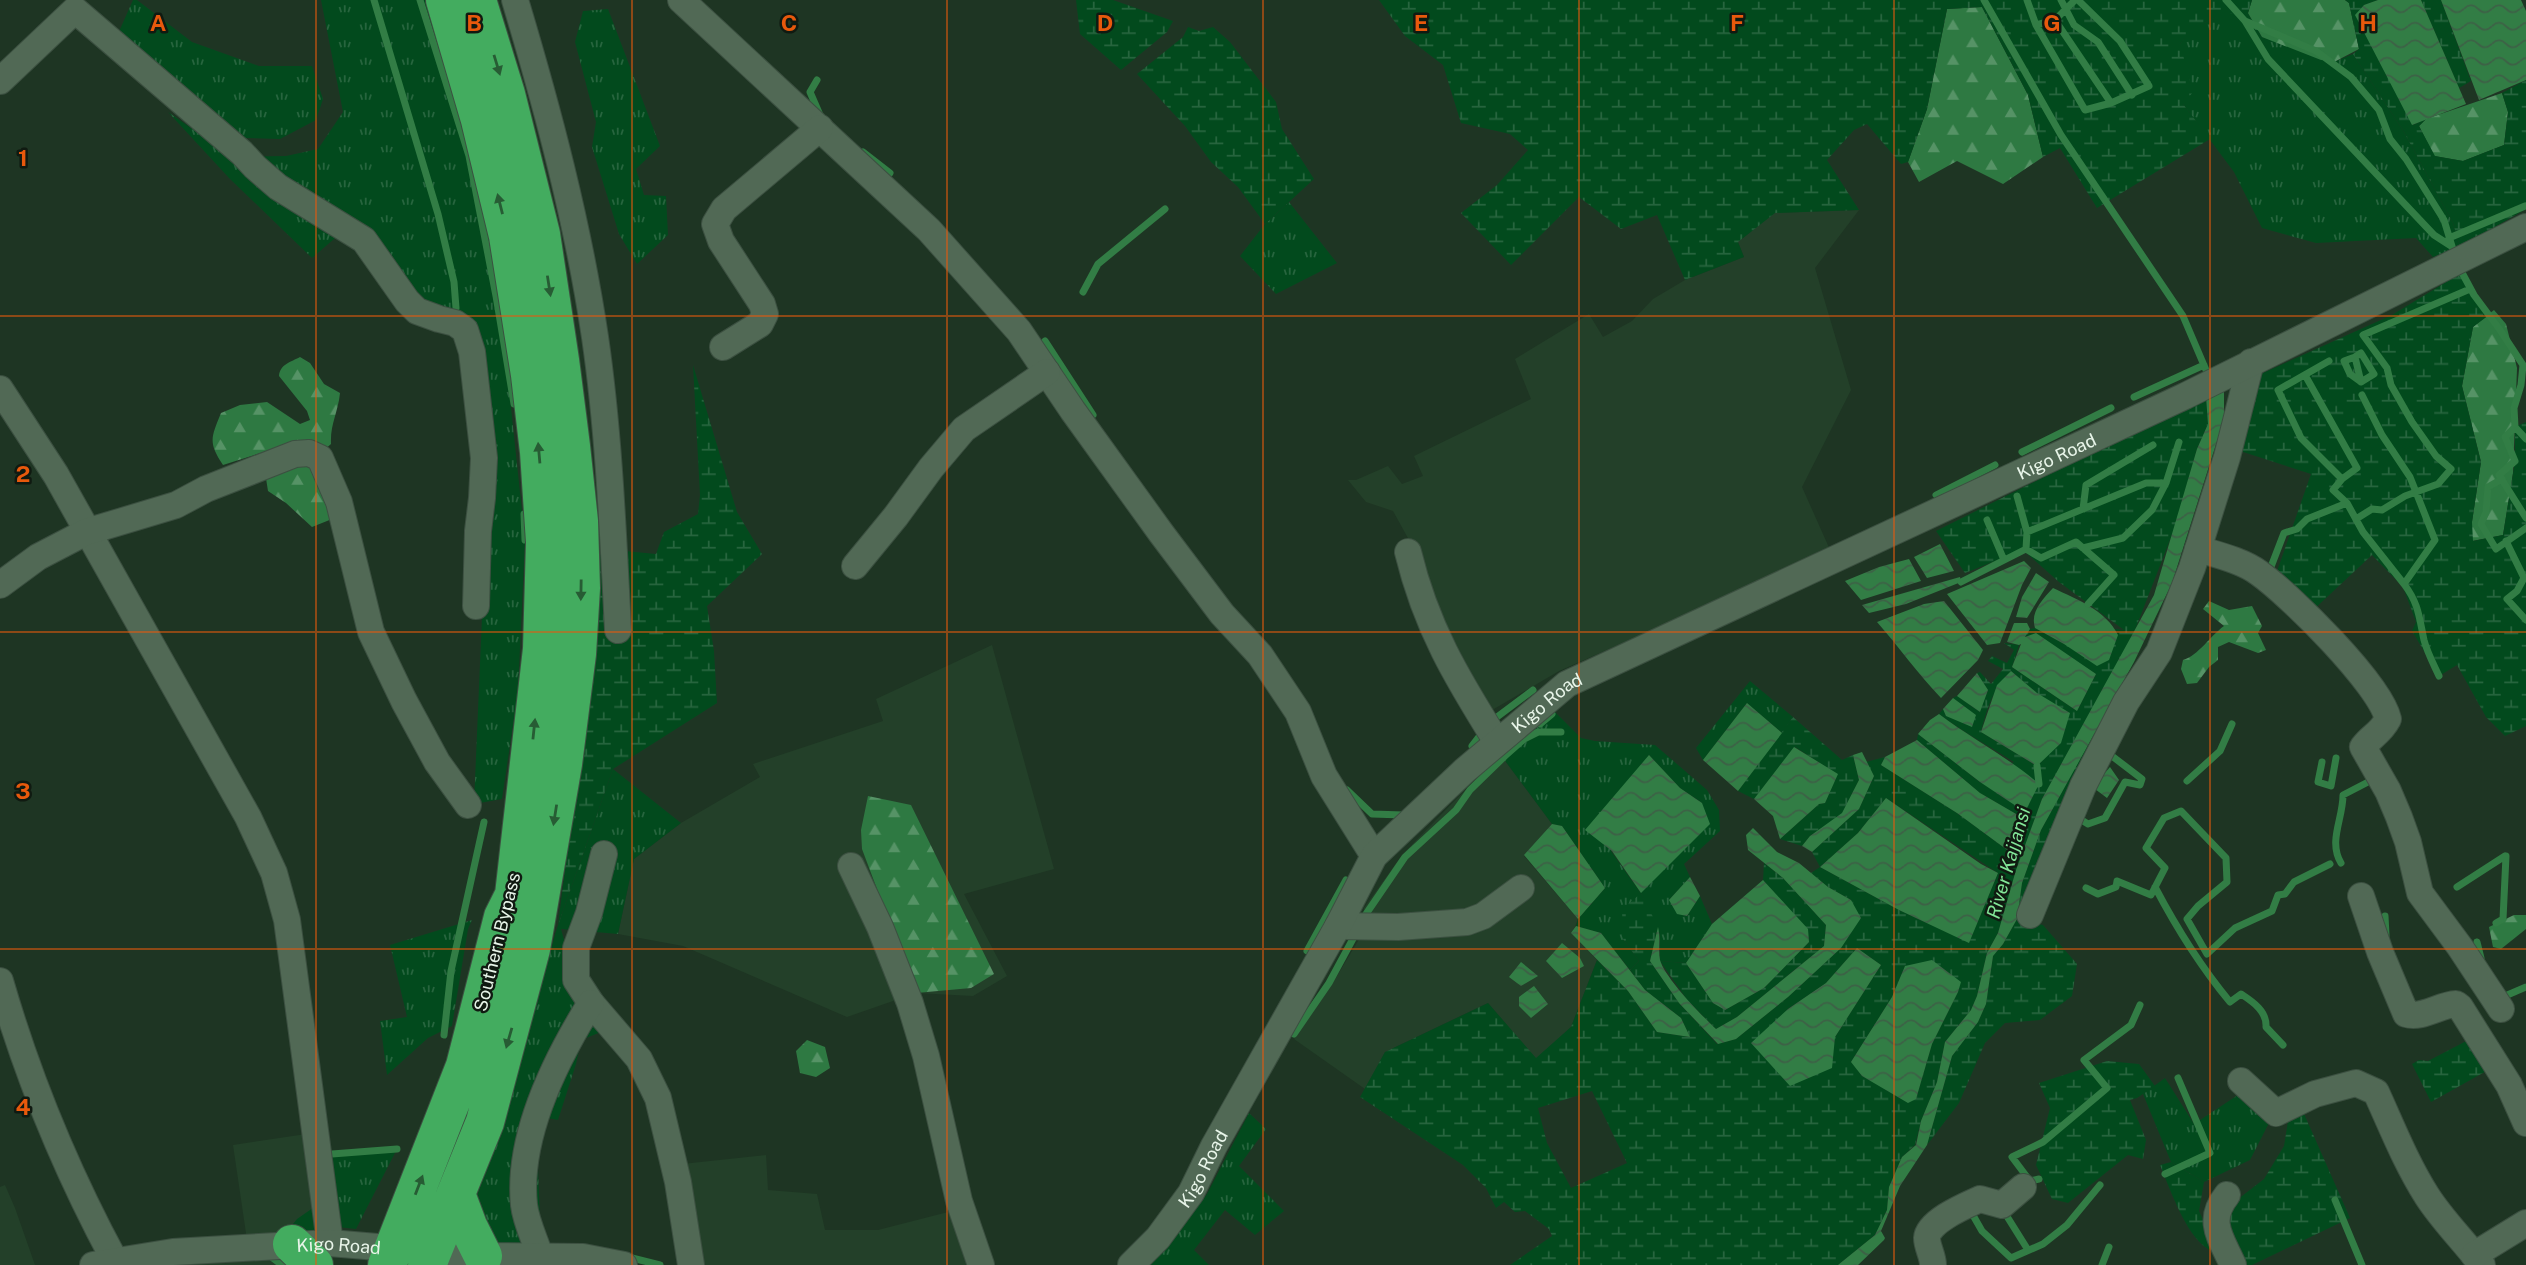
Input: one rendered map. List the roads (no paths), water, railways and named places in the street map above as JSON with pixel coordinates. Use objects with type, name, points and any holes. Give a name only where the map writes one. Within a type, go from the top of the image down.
[{"type":"highway","points":[[446,0],[480,120],[508,236],[530,375],[561,521]]},
{"type":"highway","points":[[477,0],[506,94],[541,234],[561,360],[561,521]]},
{"type":"highway","name":"Southern Bypass","points":[[410,1258],[456,1194],[485,1122],[522,990],[545,874],[577,654],[582,588],[561,521]]},
{"type":"highway","name":"Southern Bypass","points":[[410,1258],[465,1066],[503,917],[514,895],[542,649],[546,589],[561,521]]},
{"type":"highway","points":[[456,1194],[467,1226],[483,1256]]},
{"type":"street","points":[[515,0],[533,58],[569,202],[595,337],[608,465],[618,630]]},
{"type":"street","points":[[681,0],[929,230],[1019,331],[1161,533],[1223,614],[1260,655],[1297,712],[1324,776],[1374,856]]},
{"type":"street","points":[[0,81],[69,5],[242,152],[278,187],[364,240],[417,311],[455,323],[465,330],[472,352],[484,458],[476,606]]},
{"type":"street","points":[[723,347],[760,324],[765,314],[762,304],[721,241],[715,224],[724,209],[820,128]]},
{"type":"street","points":[[2030,915],[2087,778],[2126,702],[2159,652],[2198,549],[2227,457],[2239,368],[2526,227]]},
{"type":"street","name":"Kigo Road","points":[[1131,1265],[1158,1238],[1191,1193],[1214,1146],[1338,926],[1374,856],[1497,742],[1566,684],[2185,396],[2239,368]]},
{"type":"street","points":[[855,566],[964,429],[1047,372]]},
{"type":"street","points":[[0,389],[57,475],[86,532],[248,817],[274,873],[287,920],[312,1251]]},
{"type":"street","points":[[0,585],[38,557],[86,532],[176,505],[206,489],[295,454],[309,453],[320,458],[340,502],[371,632],[437,762],[468,805]]},
{"type":"street","points":[[2198,549],[2257,571],[2324,634],[2360,673],[2386,710],[2388,719],[2381,732],[2369,739],[2363,747],[2393,803],[2408,842],[2420,893],[2501,1009]]},
{"type":"street","points":[[1408,552],[1422,602],[1449,662],[1497,742]]},
{"type":"street","points":[[604,854],[589,913],[576,948],[576,980],[639,1059],[658,1098],[678,1182],[691,1265]]},
{"type":"street","points":[[851,866],[911,1003],[959,1201],[981,1265]]},
{"type":"street","points":[[1338,926],[1398,927],[1467,922],[1483,916],[1521,888]]},
{"type":"street","points":[[2361,896],[2380,953],[2406,1014],[2418,1015],[2456,1003],[2509,1085],[2526,1123]]},
{"type":"street","points":[[0,981],[49,1125],[92,1218],[104,1263]]},
{"type":"street","points":[[540,1256],[524,1208],[525,1162],[530,1134],[571,1035],[592,1003]]},
{"type":"street","points":[[2241,1081],[2276,1113],[2315,1094],[2356,1083],[2368,1086],[2376,1092],[2427,1196],[2478,1260],[2526,1223]]},
{"type":"street","points":[[1933,1265],[1927,1239],[1933,1226],[1980,1199],[2002,1205],[2023,1187]]},
{"type":"street","points":[[2227,1195],[2217,1208],[2216,1225],[2233,1265]]},
{"type":"street","name":"Kigo Road","points":[[104,1263],[173,1252],[312,1251],[410,1258],[583,1257],[624,1265]]},
{"type":"water","points":[[2378,0],[2421,0],[2466,104],[2412,125],[2355,15],[2364,5]]},
{"type":"water","points":[[2441,0],[2521,0],[2526,11],[2526,80],[2479,100]]},
{"type":"water","points":[[2224,387],[2224,419],[2172,583],[2134,662],[2041,830],[2022,883],[2017,919],[1993,956],[1986,1004],[1978,1022],[1952,1056],[1927,1145],[1900,1186],[1881,1231],[1884,1240],[1858,1265],[1838,1265],[1875,1235],[1887,1210],[1889,1187],[1902,1157],[1916,1145],[1921,1121],[1937,1082],[1945,1042],[1971,1010],[1977,996],[1987,953],[1998,933],[2016,870],[2042,799],[2154,595],[2197,449],[2208,424],[2206,396]]},
{"type":"water","points":[[1940,544],[1954,571],[1927,578],[1914,557]]},
{"type":"water","points":[[1909,559],[1921,581],[1861,600],[1845,581],[1879,567]]},
{"type":"water","points":[[2024,561],[2031,568],[2000,643],[1987,645],[1947,594]]},
{"type":"water","points":[[2036,573],[2049,582],[2027,618],[2016,617],[2022,597]]},
{"type":"water","points":[[1960,577],[1961,582],[1906,604],[1869,613],[1862,605]]},
{"type":"water","points":[[2053,588],[2090,606],[2113,626],[2118,635],[2109,660],[2097,666],[2035,628],[2036,611]]},
{"type":"water","points":[[1944,601],[1983,650],[1978,660],[1941,698],[1877,622],[1924,604]]},
{"type":"water","points":[[2014,623],[2027,623],[2030,629],[2025,637],[2036,633],[2096,674],[2077,711],[2012,667],[2021,644],[2007,642]]},
{"type":"water","points":[[2011,671],[2037,693],[2070,713],[2061,743],[2037,766],[1981,732],[1997,685]]},
{"type":"water","points":[[1977,673],[1988,690],[1980,712],[1957,696]]},
{"type":"water","points":[[1953,698],[1976,715],[1972,727],[1946,716],[1943,709]]},
{"type":"water","points":[[1747,703],[1782,733],[1738,791],[1703,760]]},
{"type":"water","points":[[1939,714],[2039,784],[2025,812],[1980,782],[1918,734]]},
{"type":"water","points":[[1917,740],[1980,793],[2023,818],[2010,852],[1957,813],[1881,765],[1885,757]]},
{"type":"water","points":[[1794,747],[1838,774],[1825,803],[1819,804],[1780,839],[1773,816],[1754,799]]},
{"type":"water","points":[[1862,752],[1874,776],[1859,809],[1812,852],[1802,846],[1810,836],[1842,813],[1859,780],[1853,755]]},
{"type":"water","points":[[1649,755],[1680,788],[1702,803],[1710,824],[1641,893],[1612,851],[1585,830]]},
{"type":"water","points":[[2110,767],[2119,780],[2107,798],[2095,789],[2096,783]]},
{"type":"water","points":[[1886,798],[1998,873],[1969,943],[1899,910],[1820,867],[1858,833]]},
{"type":"water","points":[[1552,824],[1562,826],[1605,888],[1578,919],[1524,855]]},
{"type":"water","points":[[1753,828],[1777,852],[1799,863],[1828,887],[1851,900],[1861,918],[1841,948],[1788,997],[1736,1039],[1718,1044],[1679,1003],[1650,961],[1658,927],[1659,956],[1663,968],[1716,1029],[1737,1017],[1824,946],[1826,925],[1783,878],[1748,850],[1746,835]]},
{"type":"water","points":[[1690,877],[1700,896],[1687,916],[1677,914],[1669,900]]},
{"type":"water","points":[[1763,880],[1808,929],[1809,942],[1764,988],[1725,1010],[1713,1003],[1686,963],[1712,924]]},
{"type":"water","points":[[1576,926],[1601,933],[1645,990],[1681,1018],[1690,1037],[1657,1032],[1628,991],[1571,933]]},
{"type":"water","points":[[1562,943],[1580,958],[1584,966],[1562,978],[1546,961]]},
{"type":"water","points":[[1857,948],[1881,965],[1835,1037],[1832,1068],[1790,1086],[1751,1043],[1788,1009],[1826,983]]},
{"type":"water","points":[[1932,960],[1961,982],[1932,1044],[1916,1099],[1908,1103],[1862,1076],[1851,1062],[1892,997],[1905,966]]},
{"type":"water","points":[[1521,962],[1538,976],[1521,986],[1509,977]]},
{"type":"water","points":[[1534,986],[1548,1004],[1531,1018],[1519,1006],[1519,997]]},
{"type":"waterway","points":[[374,0],[438,214],[454,282],[456,308]]},
{"type":"waterway","points":[[420,0],[469,156],[514,404]]},
{"type":"waterway","points":[[1984,0],[2061,135],[2183,316],[2209,377]]},
{"type":"waterway","points":[[2027,0],[2036,25],[2085,110],[2111,103],[2149,86],[2120,41],[2078,0]]},
{"type":"waterway","points":[[2061,0],[2074,25],[2098,42],[2132,95]]},
{"type":"waterway","points":[[2036,25],[2055,20],[2075,0]]},
{"type":"waterway","points":[[2226,0],[2245,21],[2316,51],[2351,77],[2379,110],[2390,139],[2406,159],[2444,220],[2455,256]]},
{"type":"waterway","points":[[2055,20],[2111,103]]},
{"type":"waterway","points":[[2245,21],[2268,59],[2434,235],[2451,246]]},
{"type":"waterway","points":[[817,80],[810,92],[820,115]]},
{"type":"waterway","points":[[863,152],[890,173]]},
{"type":"waterway","points":[[2449,238],[2525,206]]},
{"type":"waterway","points":[[1083,292],[1098,264],[1165,209]]},
{"type":"waterway","points":[[2459,267],[2474,295],[2523,365],[2521,385],[2514,408],[2515,427],[2505,437],[2515,461],[2499,475],[2526,518]]},
{"type":"waterway","points":[[2356,519],[2372,509],[2382,510],[2405,496],[2438,484],[2451,469],[2436,456],[2412,422],[2391,385],[2387,368],[2363,335],[2470,289]]},
{"type":"waterway","points":[[1045,341],[1093,415]]},
{"type":"waterway","points":[[2355,357],[2344,361],[2350,374],[2361,382],[2374,374],[2361,353],[2355,357],[2361,382]]},
{"type":"waterway","points":[[2329,361],[2278,390],[2301,438],[2342,479],[2333,490],[2347,503],[2363,532],[2404,584]]},
{"type":"waterway","points":[[2134,397],[2204,365]]},
{"type":"waterway","points":[[2305,375],[2357,468],[2342,479]]},
{"type":"waterway","points":[[2362,395],[2382,435],[2410,477],[2435,540],[2404,584],[2416,604],[2425,645],[2439,676]]},
{"type":"waterway","points":[[2022,452],[2111,408]]},
{"type":"waterway","points":[[2515,427],[2526,439]]},
{"type":"waterway","points":[[2027,532],[2146,483],[2166,483],[2179,442]]},
{"type":"waterway","points":[[2083,509],[2086,485],[2153,445]]},
{"type":"waterway","points":[[1936,495],[1995,465]]},
{"type":"waterway","points":[[2502,479],[2488,487],[2486,512],[2481,524],[2496,549],[2526,528]]},
{"type":"waterway","points":[[2083,548],[2123,538],[2152,510],[2166,483]]},
{"type":"waterway","points":[[2017,496],[2027,532],[2026,549]]},
{"type":"waterway","points":[[2269,572],[2284,533],[2297,529],[2307,519],[2347,503]]},
{"type":"waterway","points":[[524,514],[525,540]]},
{"type":"waterway","points":[[1987,520],[2004,560]]},
{"type":"waterway","points":[[2506,541],[2526,578]]},
{"type":"waterway","points":[[1961,582],[2026,549],[2041,558],[2076,542],[2114,575],[2088,604]]},
{"type":"waterway","points":[[2524,578],[2517,591],[2507,599],[2526,620]]},
{"type":"waterway","points":[[1493,720],[1533,690]]},
{"type":"waterway","points":[[1540,724],[1552,714]]},
{"type":"waterway","points":[[2187,781],[2220,751],[2232,724]]},
{"type":"waterway","points":[[1366,914],[1405,857],[1456,810],[1470,790],[1505,756],[1524,739],[1538,732],[1561,732]]},
{"type":"waterway","points":[[1472,746],[1482,733]]},
{"type":"waterway","points":[[2075,816],[2088,824],[2105,818],[2125,782],[2140,785],[2142,779],[2108,753]]},
{"type":"waterway","points":[[2322,762],[2318,782],[2331,786],[2336,758]]},
{"type":"waterway","points":[[2037,766],[2039,784]]},
{"type":"waterway","points":[[2341,863],[2337,855],[2336,838],[2343,795],[2370,781]]},
{"type":"waterway","points":[[1347,790],[1372,814],[1403,815]]},
{"type":"waterway","points":[[2086,888],[2098,894],[2116,887],[2117,881],[2151,895],[2165,868],[2146,848],[2164,818],[2181,811],[2226,858],[2227,882],[2187,919],[2207,954],[2235,928],[2272,911],[2278,895],[2285,894],[2294,882],[2330,864]]},
{"type":"waterway","points":[[444,1035],[451,971],[484,822]]},
{"type":"waterway","points":[[2457,887],[2505,856]]},
{"type":"waterway","points":[[2496,923],[2503,919],[2506,856]]},
{"type":"waterway","points":[[1307,951],[1346,880]]},
{"type":"waterway","points":[[2155,887],[2171,917],[2230,1002],[2241,994],[2254,1004],[2262,1012],[2266,1027],[2283,1045]]},
{"type":"waterway","points":[[2385,916],[2386,935]]},
{"type":"waterway","points":[[1294,1034],[1329,983],[1355,935]]},
{"type":"waterway","points":[[2477,942],[2481,958]]},
{"type":"waterway","points":[[2502,993],[2505,996],[2526,987]]},
{"type":"waterway","points":[[2039,1179],[2030,1181],[2012,1157],[2043,1142],[2107,1088],[2084,1060],[2131,1025],[2140,1005]]},
{"type":"waterway","points":[[2165,1174],[2210,1153],[2178,1078]]},
{"type":"waterway","points":[[332,1154],[397,1149]]},
{"type":"waterway","points":[[1970,1210],[1982,1231],[2011,1258],[2043,1244],[2067,1225],[2100,1185]]},
{"type":"waterway","points":[[2335,1200],[2362,1265]]},
{"type":"waterway","points":[[2008,1218],[2028,1250]]},
{"type":"waterway","points":[[2102,1265],[2109,1247]]},
{"type":"waterway","points":[[270,1256],[282,1265]]},
{"type":"waterway","points":[[628,1257],[660,1265]]},
{"type":"water label","name":"River Kajjansi","points":[[2008,863]]}]
